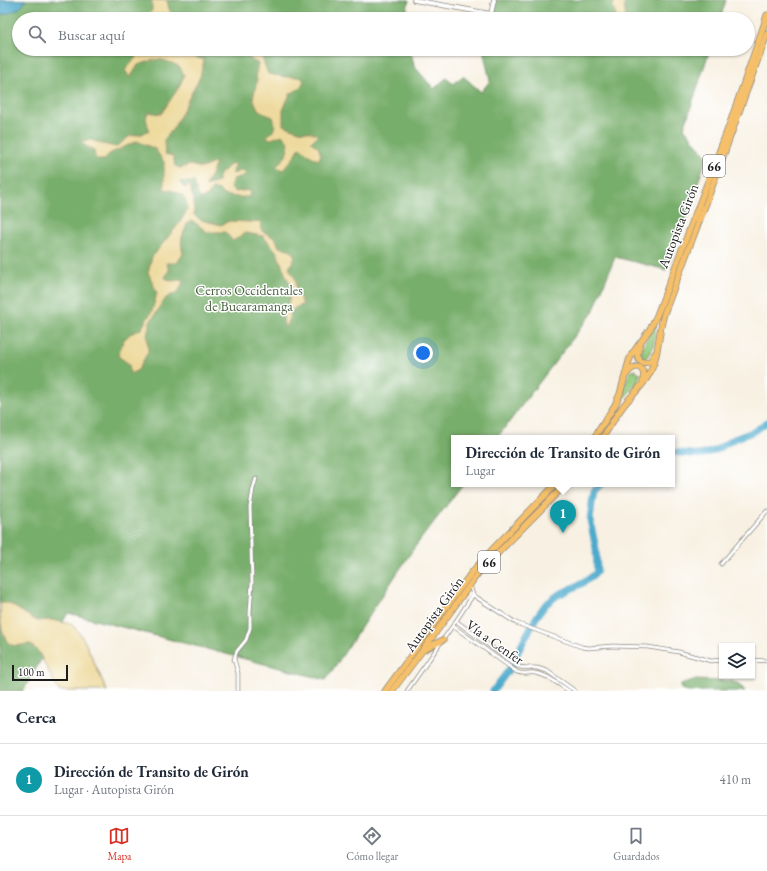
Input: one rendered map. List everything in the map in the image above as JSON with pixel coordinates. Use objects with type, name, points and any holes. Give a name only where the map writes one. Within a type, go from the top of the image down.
[{"type":"highway","name":"Autopista Girón","points":[[755,51],[767,15]]},
{"type":"highway","name":"Autopista Girón","points":[[604,435],[624,405],[643,382],[652,368],[665,311],[708,198],[767,34]]},
{"type":"highway","name":"Autopista Girón","points":[[596,435],[615,405],[620,394],[629,361],[650,329],[660,308],[729,126],[753,56]]},
{"type":"highway","points":[[639,344],[637,356],[641,362],[648,361],[656,352]]},
{"type":"highway","points":[[625,376],[632,369],[638,367],[644,372],[643,382]]},
{"type":"highway","name":"Autopista Girón","points":[[385,691],[472,572],[553,487]]},
{"type":"highway","name":"Autopista Girón","points":[[392,691],[479,572],[563,487]]},
{"type":"highway","points":[[424,649],[442,640]]},
{"type":"street","points":[[414,0],[480,12]]},
{"type":"street","points":[[491,12],[494,0]]},
{"type":"street","points":[[238,691],[238,673],[234,656],[246,640],[250,628],[252,583],[250,507],[256,479]]},
{"type":"street","points":[[721,564],[767,511]]},
{"type":"street","points":[[470,585],[473,595],[516,623],[582,647],[648,647],[679,652],[711,661],[719,660]]},
{"type":"street","points":[[407,691],[473,595]]},
{"type":"street","name":"Vía a Cenfer","points":[[456,621],[516,666],[521,668],[537,668],[547,671],[575,691]]},
{"type":"street","name":"Vía a Cenfer","points":[[453,626],[513,670],[521,674],[543,674],[568,691]]},
{"type":"street","points":[[755,660],[767,661]]},
{"type":"green space","name":"Cerros Occidentales de Bucaramanga","points":[[0,0],[409,0],[406,12],[12,12],[12,56],[412,56],[414,66],[434,89],[446,78],[453,84],[463,76],[481,92],[490,81],[484,56],[708,56],[684,128],[707,157],[667,270],[615,257],[593,312],[499,435],[451,435],[451,487],[461,487],[414,548],[326,680],[68,613],[23,691],[0,691]]},
{"type":"green space","points":[[496,0],[726,0],[722,12],[494,12]]},
{"type":"green space","points":[[656,324],[655,339],[652,349],[648,357],[644,359],[641,355],[643,346]]},
{"type":"green space","points":[[635,370],[640,373],[638,382],[622,401],[622,396],[629,373]]},
{"type":"green space","points":[[693,680],[730,681],[739,684],[745,691],[686,691],[681,689],[681,684]]},
{"type":"sand","points":[[152,0],[167,0],[170,12],[151,12]]},
{"type":"sand","points":[[614,0],[625,0],[625,12],[615,12],[613,7]]},
{"type":"sand","points":[[137,56],[192,56],[204,60],[200,77],[178,120],[164,140],[165,154],[173,156],[175,166],[180,168],[190,165],[202,168],[216,162],[205,186],[218,182],[218,176],[232,163],[236,166],[233,169],[233,174],[243,170],[246,175],[233,179],[230,188],[235,192],[250,190],[249,197],[223,195],[219,190],[212,189],[208,196],[201,199],[197,193],[194,182],[180,182],[184,188],[190,185],[194,202],[194,215],[201,220],[221,225],[229,221],[260,221],[262,231],[276,239],[279,247],[289,249],[295,256],[289,268],[296,280],[296,289],[303,305],[292,311],[288,324],[284,327],[283,316],[292,288],[277,252],[263,236],[245,233],[233,241],[225,232],[207,232],[193,221],[188,222],[183,234],[183,254],[177,263],[166,263],[169,270],[165,278],[172,281],[184,279],[179,291],[166,298],[150,322],[147,335],[148,352],[138,370],[130,374],[129,364],[118,356],[123,341],[130,334],[141,329],[152,311],[157,293],[148,272],[152,257],[181,221],[187,210],[186,201],[182,195],[174,191],[164,189],[164,162],[155,149],[137,141],[109,154],[105,160],[98,160],[95,157],[94,150],[86,146],[81,141],[91,140],[116,147],[130,136],[142,134],[149,130],[146,118],[148,112],[161,114],[179,87],[184,76],[180,67],[159,59],[138,65],[130,78],[125,70]]},
{"type":"sand","points":[[248,56],[262,56],[268,74],[286,77],[300,77],[304,81],[300,88],[290,94],[283,110],[283,125],[299,131],[310,132],[318,135],[311,142],[318,147],[321,155],[318,160],[309,155],[300,147],[283,170],[276,167],[286,156],[289,143],[282,135],[271,139],[266,137],[273,131],[275,125],[273,117],[258,109],[253,98],[257,81],[256,74],[258,63]]},
{"type":"sand","points":[[0,603],[8,603],[37,621],[51,620],[71,624],[84,640],[107,691],[59,691],[38,651],[30,644],[16,646],[12,645],[5,638],[0,614]]},
{"type":"water","points":[[0,0],[26,0],[22,6],[8,14],[0,15]]},
{"type":"waterway","points":[[675,452],[700,455],[714,451],[734,439],[755,431],[767,422]]},
{"type":"waterway","points":[[493,691],[510,668],[536,618],[545,605],[558,595],[583,583],[597,571],[596,549],[590,520],[594,491],[598,487]]},
{"type":"place","name":"Dirección de Transito de Girón","points":[[563,533]]}]
